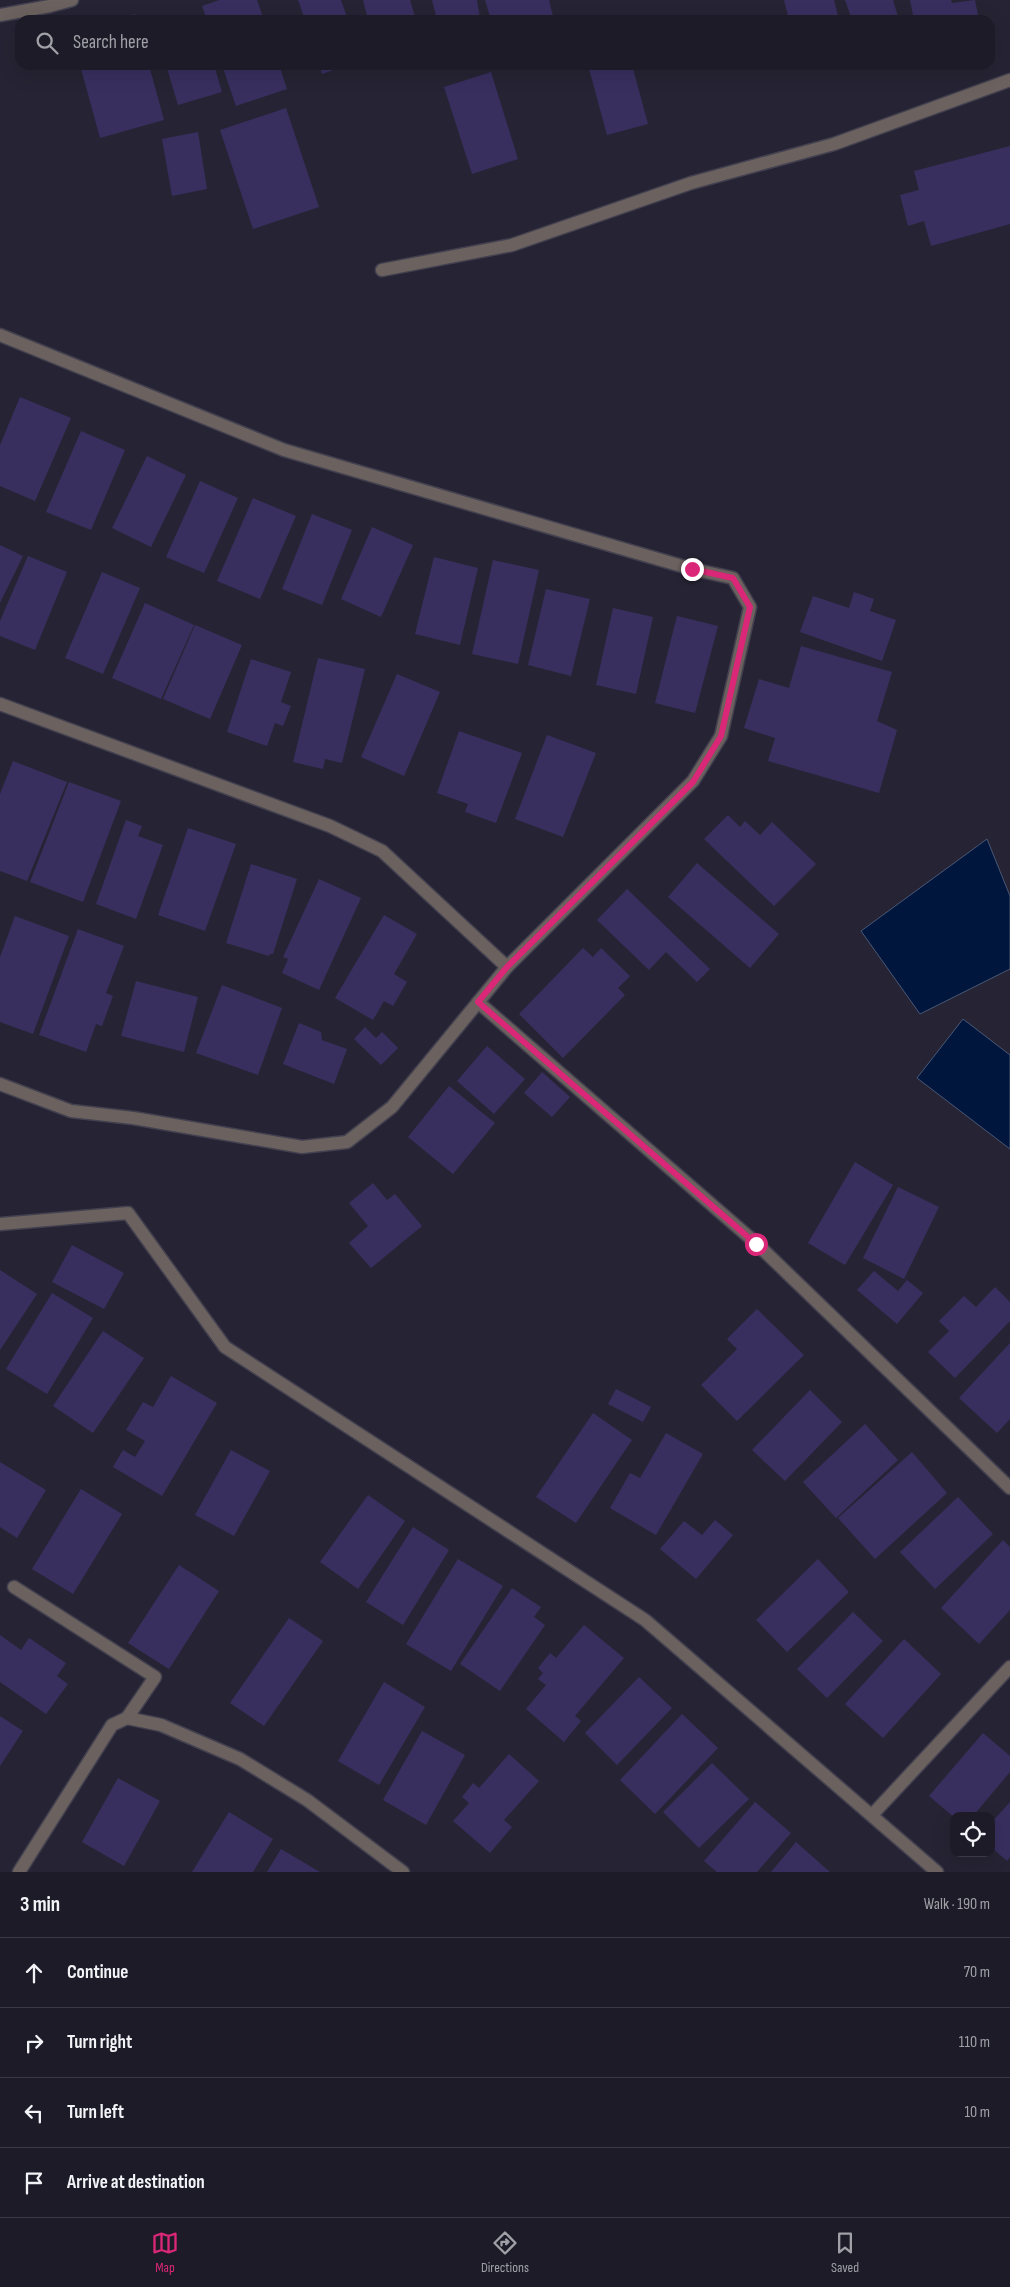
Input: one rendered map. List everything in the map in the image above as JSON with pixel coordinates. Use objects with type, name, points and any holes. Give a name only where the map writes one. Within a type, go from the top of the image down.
[{"type":"street","points":[[0,15],[72,0]]},
{"type":"street","points":[[382,270],[512,245],[691,183],[834,144],[1010,80]]},
{"type":"street","points":[[0,335],[284,450],[692,569],[733,578],[750,607],[721,736],[693,782],[507,967],[392,1107],[347,1142],[302,1146],[133,1118],[71,1112],[0,1084]]},
{"type":"street","points":[[0,704],[330,826],[382,851],[507,967]]},
{"type":"street","points":[[478,1002],[756,1244],[1010,1488]]},
{"type":"street","points":[[0,1224],[128,1213],[225,1346],[645,1620],[937,1872]]},
{"type":"street","points":[[14,1587],[155,1677],[127,1718],[112,1725],[19,1872]]},
{"type":"street","points":[[872,1815],[1010,1667]]},
{"type":"street","points":[[127,1718],[161,1725],[240,1759],[307,1800],[403,1872]]},
{"type":"water","points":[[987,839],[1010,896],[1010,969],[920,1014],[861,931]]},
{"type":"water","points":[[963,1019],[1010,1055],[1010,1149],[917,1078]]},
{"type":"building","points":[[219,0],[257,0],[262,15],[205,15],[202,6]]},
{"type":"building","points":[[298,0],[341,0],[346,15],[303,15]]},
{"type":"building","points":[[363,0],[410,0],[414,15],[367,15]]},
{"type":"building","points":[[432,0],[477,0],[480,15],[436,15]]},
{"type":"building","points":[[485,0],[549,0],[553,15],[490,15]]},
{"type":"building","points":[[784,0],[834,0],[838,15],[788,15]]},
{"type":"building","points":[[845,0],[893,0],[898,15],[850,15]]},
{"type":"building","points":[[910,0],[951,0],[952,3],[975,0],[978,15],[913,15]]},
{"type":"building","points":[[81,70],[150,70],[164,120],[100,138]]},
{"type":"building","points":[[168,70],[215,70],[222,92],[178,105]]},
{"type":"building","points":[[224,70],[281,70],[287,89],[236,106]]},
{"type":"building","points":[[321,70],[334,70],[322,74]]},
{"type":"building","points":[[589,70],[633,70],[648,124],[607,135]]},
{"type":"building","points":[[491,72],[518,159],[472,174],[444,87]]},
{"type":"building","points":[[286,108],[319,207],[253,229],[220,130]]},
{"type":"building","points":[[198,132],[207,189],[172,196],[162,139]]},
{"type":"building","points":[[1010,146],[1010,224],[931,246],[924,221],[908,226],[900,195],[919,190],[914,171]]},
{"type":"building","points":[[20,397],[71,418],[35,501],[0,486],[0,445]]},
{"type":"building","points":[[81,431],[125,450],[91,530],[46,512]]},
{"type":"building","points":[[147,456],[186,475],[151,547],[112,528]]},
{"type":"building","points":[[200,481],[238,498],[204,573],[166,557]]},
{"type":"building","points":[[253,498],[296,516],[260,599],[217,581]]},
{"type":"building","points":[[312,514],[352,530],[322,605],[282,589]]},
{"type":"building","points":[[372,527],[413,545],[381,617],[341,599]]},
{"type":"building","points":[[0,545],[23,556],[0,603]]},
{"type":"building","points":[[28,556],[67,572],[35,650],[0,636],[0,621]]},
{"type":"building","points":[[434,557],[478,568],[460,645],[415,634]]},
{"type":"building","points":[[493,560],[539,570],[518,664],[472,654]]},
{"type":"building","points":[[102,572],[140,588],[103,674],[65,658]]},
{"type":"building","points":[[546,589],[590,599],[571,676],[528,665]]},
{"type":"building","points":[[854,592],[874,599],[870,611],[896,620],[882,661],[800,632],[813,596],[849,608]]},
{"type":"building","points":[[145,603],[194,625],[161,699],[112,678]]},
{"type":"building","points":[[613,608],[653,617],[636,694],[596,685]]},
{"type":"building","points":[[677,616],[718,626],[695,713],[655,703]]},
{"type":"building","points":[[195,625],[242,645],[210,719],[163,699]]},
{"type":"building","points":[[801,646],[892,672],[877,721],[897,730],[879,793],[768,761],[775,738],[744,728],[759,679],[789,688]]},
{"type":"building","points":[[318,658],[365,669],[342,763],[325,759],[323,769],[293,762]]},
{"type":"building","points":[[251,659],[291,672],[281,702],[291,706],[283,726],[275,723],[267,746],[227,732]]},
{"type":"building","points":[[397,674],[440,692],[404,776],[361,757]]},
{"type":"building","points":[[459,731],[522,753],[496,823],[465,812],[468,804],[437,793]]},
{"type":"building","points":[[547,735],[596,753],[563,837],[515,819]]},
{"type":"building","points":[[13,761],[67,782],[27,881],[0,871],[0,794]]},
{"type":"building","points":[[69,782],[121,801],[83,902],[30,882]]},
{"type":"building","points":[[728,815],[740,827],[745,821],[760,835],[772,822],[816,864],[774,906],[704,839]]},
{"type":"building","points":[[126,820],[142,826],[138,836],[163,845],[136,919],[96,904]]},
{"type":"building","points":[[188,828],[236,844],[205,931],[158,915]]},
{"type":"building","points":[[697,863],[779,934],[750,968],[668,897]]},
{"type":"building","points":[[251,864],[297,879],[273,954],[269,956],[226,943]]},
{"type":"building","points":[[319,879],[361,898],[319,990],[282,973],[288,959],[283,957]]},
{"type":"building","points":[[627,889],[710,969],[697,982],[666,952],[649,970],[597,920]]},
{"type":"building","points":[[384,915],[417,934],[394,974],[407,982],[393,1006],[384,1001],[373,1020],[335,998]]},
{"type":"building","points":[[15,916],[69,936],[33,1034],[0,1022],[0,957]]},
{"type":"building","points":[[78,929],[124,946],[106,993],[113,996],[102,1026],[96,1024],[86,1052],[39,1035]]},
{"type":"building","points":[[583,948],[593,957],[601,948],[630,976],[618,988],[625,995],[563,1058],[519,1014]]},
{"type":"building","points":[[136,981],[198,997],[184,1052],[121,1036]]},
{"type":"building","points":[[222,985],[282,1008],[258,1075],[196,1053]]},
{"type":"building","points":[[299,1023],[321,1032],[322,1040],[347,1049],[334,1084],[283,1064]]},
{"type":"building","points":[[365,1027],[376,1038],[382,1032],[398,1048],[381,1065],[354,1039]]},
{"type":"building","points":[[487,1046],[525,1079],[494,1114],[457,1081]]},
{"type":"building","points":[[542,1072],[570,1097],[552,1117],[524,1093]]},
{"type":"building","points":[[449,1086],[495,1123],[453,1174],[408,1137]]},
{"type":"building","points":[[855,1162],[893,1185],[845,1265],[808,1243]]},
{"type":"building","points":[[373,1183],[387,1200],[395,1194],[422,1226],[371,1268],[349,1243],[368,1226],[349,1203]]},
{"type":"building","points":[[898,1187],[939,1207],[904,1279],[863,1258]]},
{"type":"building","points":[[72,1245],[124,1273],[104,1309],[52,1282]]},
{"type":"building","points":[[0,1270],[37,1294],[0,1350]]},
{"type":"building","points":[[874,1271],[898,1291],[907,1280],[923,1293],[897,1324],[857,1290]]},
{"type":"building","points":[[995,1287],[1010,1302],[1010,1321],[955,1378],[928,1352],[949,1331],[939,1321],[964,1296],[976,1307]]},
{"type":"building","points":[[52,1293],[93,1318],[47,1394],[6,1369]]},
{"type":"building","points":[[757,1309],[804,1355],[737,1421],[701,1385],[737,1349],[727,1339]]},
{"type":"building","points":[[103,1331],[144,1358],[93,1433],[53,1406]]},
{"type":"building","points":[[1010,1343],[1010,1419],[997,1433],[959,1398]]},
{"type":"building","points":[[171,1376],[217,1403],[162,1496],[113,1467],[123,1450],[135,1457],[145,1441],[126,1430],[143,1402],[153,1407]]},
{"type":"building","points":[[616,1389],[651,1407],[643,1422],[608,1404]]},
{"type":"building","points":[[810,1390],[842,1422],[785,1481],[752,1450]]},
{"type":"building","points":[[593,1413],[632,1440],[576,1523],[536,1497]]},
{"type":"building","points":[[865,1424],[898,1460],[836,1518],[803,1482]]},
{"type":"building","points":[[666,1433],[703,1454],[656,1535],[610,1508],[630,1473],[640,1478]]},
{"type":"building","points":[[231,1450],[270,1471],[234,1536],[195,1515]]},
{"type":"building","points":[[912,1452],[947,1493],[875,1559],[838,1518]]},
{"type":"building","points":[[0,1462],[46,1490],[17,1538],[0,1527]]},
{"type":"building","points":[[81,1489],[122,1514],[73,1594],[32,1569]]},
{"type":"building","points":[[368,1495],[405,1521],[358,1589],[320,1562]]},
{"type":"building","points":[[958,1497],[993,1534],[935,1589],[900,1552]]},
{"type":"building","points":[[715,1520],[733,1535],[696,1579],[660,1549],[684,1521],[702,1535]]},
{"type":"building","points":[[413,1527],[449,1550],[403,1625],[366,1602]]},
{"type":"building","points":[[1003,1540],[1010,1547],[1010,1610],[979,1644],[941,1608]]},
{"type":"building","points":[[458,1559],[503,1586],[451,1671],[406,1644]]},
{"type":"building","points":[[818,1559],[849,1592],[787,1652],[756,1620]]},
{"type":"building","points":[[179,1565],[219,1591],[169,1669],[128,1643]]},
{"type":"building","points":[[512,1588],[541,1607],[534,1617],[545,1625],[500,1691],[460,1664]]},
{"type":"building","points":[[853,1612],[883,1641],[827,1698],[797,1669]]},
{"type":"building","points":[[289,1618],[323,1641],[264,1726],[230,1703]]},
{"type":"building","points":[[584,1625],[624,1658],[575,1716],[581,1721],[564,1742],[526,1709],[546,1685],[538,1679],[543,1673],[538,1668],[550,1653],[556,1658]]},
{"type":"building","points":[[0,1635],[21,1650],[29,1638],[66,1663],[57,1676],[68,1684],[46,1714],[0,1682]]},
{"type":"building","points":[[904,1639],[941,1674],[883,1738],[845,1704]]},
{"type":"building","points":[[639,1677],[672,1708],[617,1765],[585,1733]]},
{"type":"building","points":[[384,1682],[425,1707],[379,1785],[338,1761]]},
{"type":"building","points":[[682,1714],[718,1748],[655,1814],[620,1780]]},
{"type":"building","points":[[0,1716],[23,1731],[0,1766]]},
{"type":"building","points":[[422,1731],[465,1755],[426,1825],[383,1800]]},
{"type":"building","points":[[983,1733],[1010,1756],[1010,1772],[976,1812],[950,1812],[950,1814],[929,1796]]},
{"type":"building","points":[[509,1754],[539,1781],[504,1820],[512,1827],[490,1853],[453,1821],[469,1803],[462,1797],[473,1783],[479,1788]]},
{"type":"building","points":[[712,1763],[749,1799],[699,1848],[663,1812]]},
{"type":"building","points":[[118,1778],[160,1801],[124,1866],[82,1842]]},
{"type":"building","points":[[755,1802],[791,1833],[757,1872],[717,1872],[704,1861]]},
{"type":"building","points":[[1010,1802],[1010,1857],[1007,1861],[995,1850],[995,1819]]},
{"type":"building","points":[[229,1812],[273,1839],[253,1872],[192,1872]]},
{"type":"building","points":[[796,1842],[830,1872],[771,1872]]},
{"type":"building","points":[[281,1849],[320,1872],[267,1872]]},
{"type":"route","points":[[692,569],[733,578],[750,607],[721,736],[693,782],[507,967],[478,1002],[756,1244]]}]
